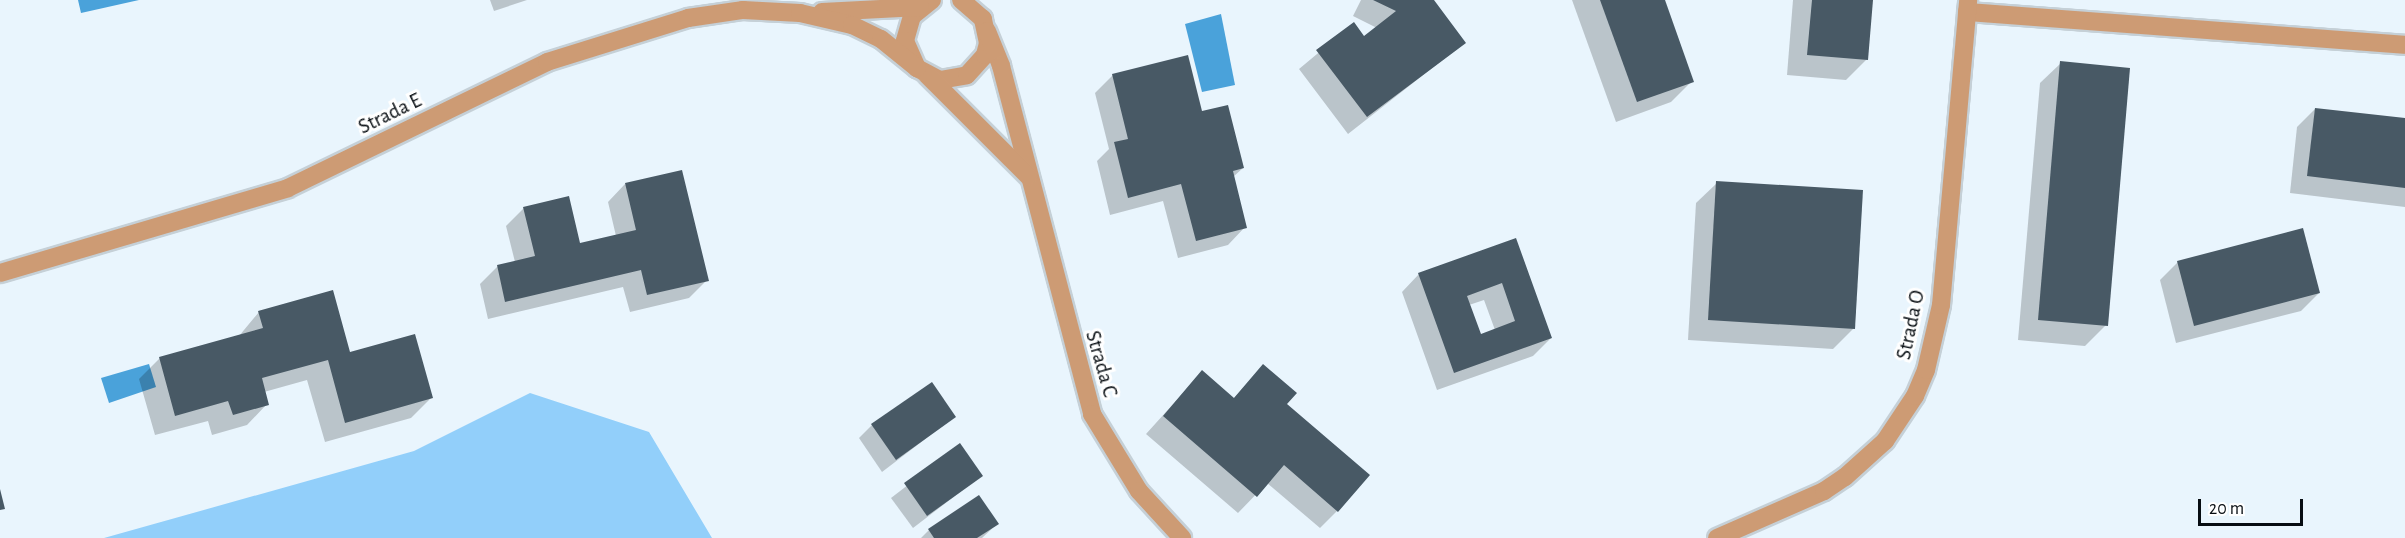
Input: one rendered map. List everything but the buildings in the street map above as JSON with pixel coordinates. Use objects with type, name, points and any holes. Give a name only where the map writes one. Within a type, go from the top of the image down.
[{"type":"street","name":"Strada E","points":[[0,273],[288,188],[547,62],[597,44],[720,12],[800,13],[928,2]]},
{"type":"street","points":[[928,2],[907,27],[905,41],[922,72],[1030,178]]},
{"type":"street","name":"Strada C","points":[[969,3],[987,31],[1001,66],[1092,414],[1138,491],[1182,538]]},
{"type":"street","name":"Strada O","points":[[1717,538],[1824,491],[1845,477],[1885,441],[1915,396],[1929,360],[1941,305],[1968,6],[2405,45]]},
{"type":"street","name":"Strada E","points":[[800,13],[852,25],[881,39],[922,72]]},
{"type":"street","points":[[922,72],[940,80],[967,75],[985,55],[987,31]]},
{"type":"shaded area","points":[[78,0],[139,0],[81,13]]},
{"type":"shaded area","points":[[1221,14],[1235,85],[1202,92],[1185,24]]},
{"type":"shaded area","points":[[149,364],[156,387],[109,403],[101,378]]},
{"type":"shaded area","points":[[530,393],[649,432],[712,538],[104,538],[414,451]]}]
